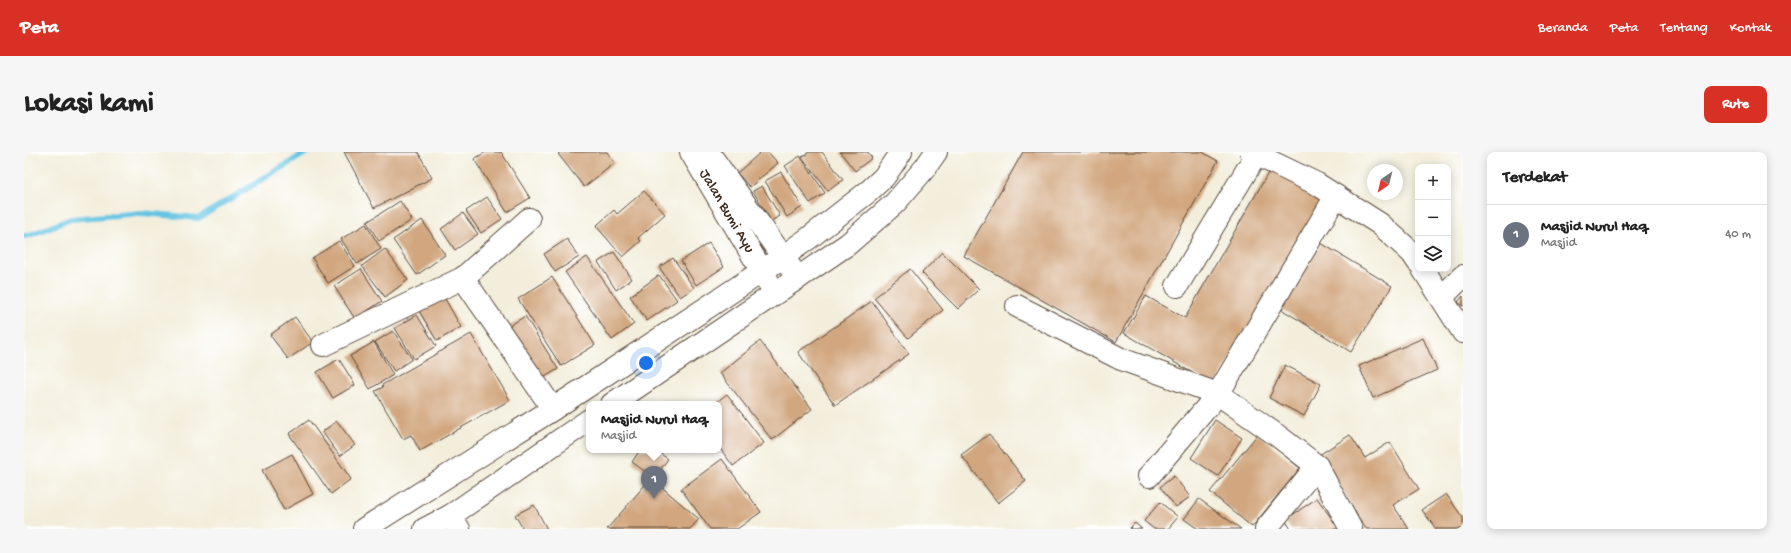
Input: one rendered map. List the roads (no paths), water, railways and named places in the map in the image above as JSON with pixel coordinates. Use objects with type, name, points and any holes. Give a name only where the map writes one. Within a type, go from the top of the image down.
[{"type":"main road","name":"Jalan Bumi Ayu","points":[[691,152],[761,272],[775,293]]},
{"type":"main road","points":[[708,152],[798,278]]},
{"type":"main road","points":[[364,529],[553,409],[761,272],[809,238],[869,191],[884,177],[901,152]]},
{"type":"main road","points":[[616,401],[848,244],[895,203],[936,152]]},
{"type":"main road","points":[[1177,286],[1254,153],[1317,184],[1380,224],[1415,258]]},
{"type":"main road","points":[[1149,476],[1218,394],[1336,196]]},
{"type":"main road","points":[[323,345],[463,278],[529,219]]},
{"type":"main road","points":[[1425,272],[1463,332]]},
{"type":"main road","points":[[1442,297],[1463,276]]},
{"type":"main road","points":[[463,278],[553,409]]},
{"type":"main road","points":[[1017,306],[1121,359],[1218,394],[1278,436],[1317,466],[1351,529]]},
{"type":"main road","points":[[425,529],[454,522],[586,422]]},
{"type":"main road","points":[[1266,529],[1317,466]]},
{"type":"waterway","points":[[24,236],[71,219],[141,213],[199,218],[307,152]]},
{"type":"place","name":"Masjid Nurul Haq","points":[[654,499]]}]
